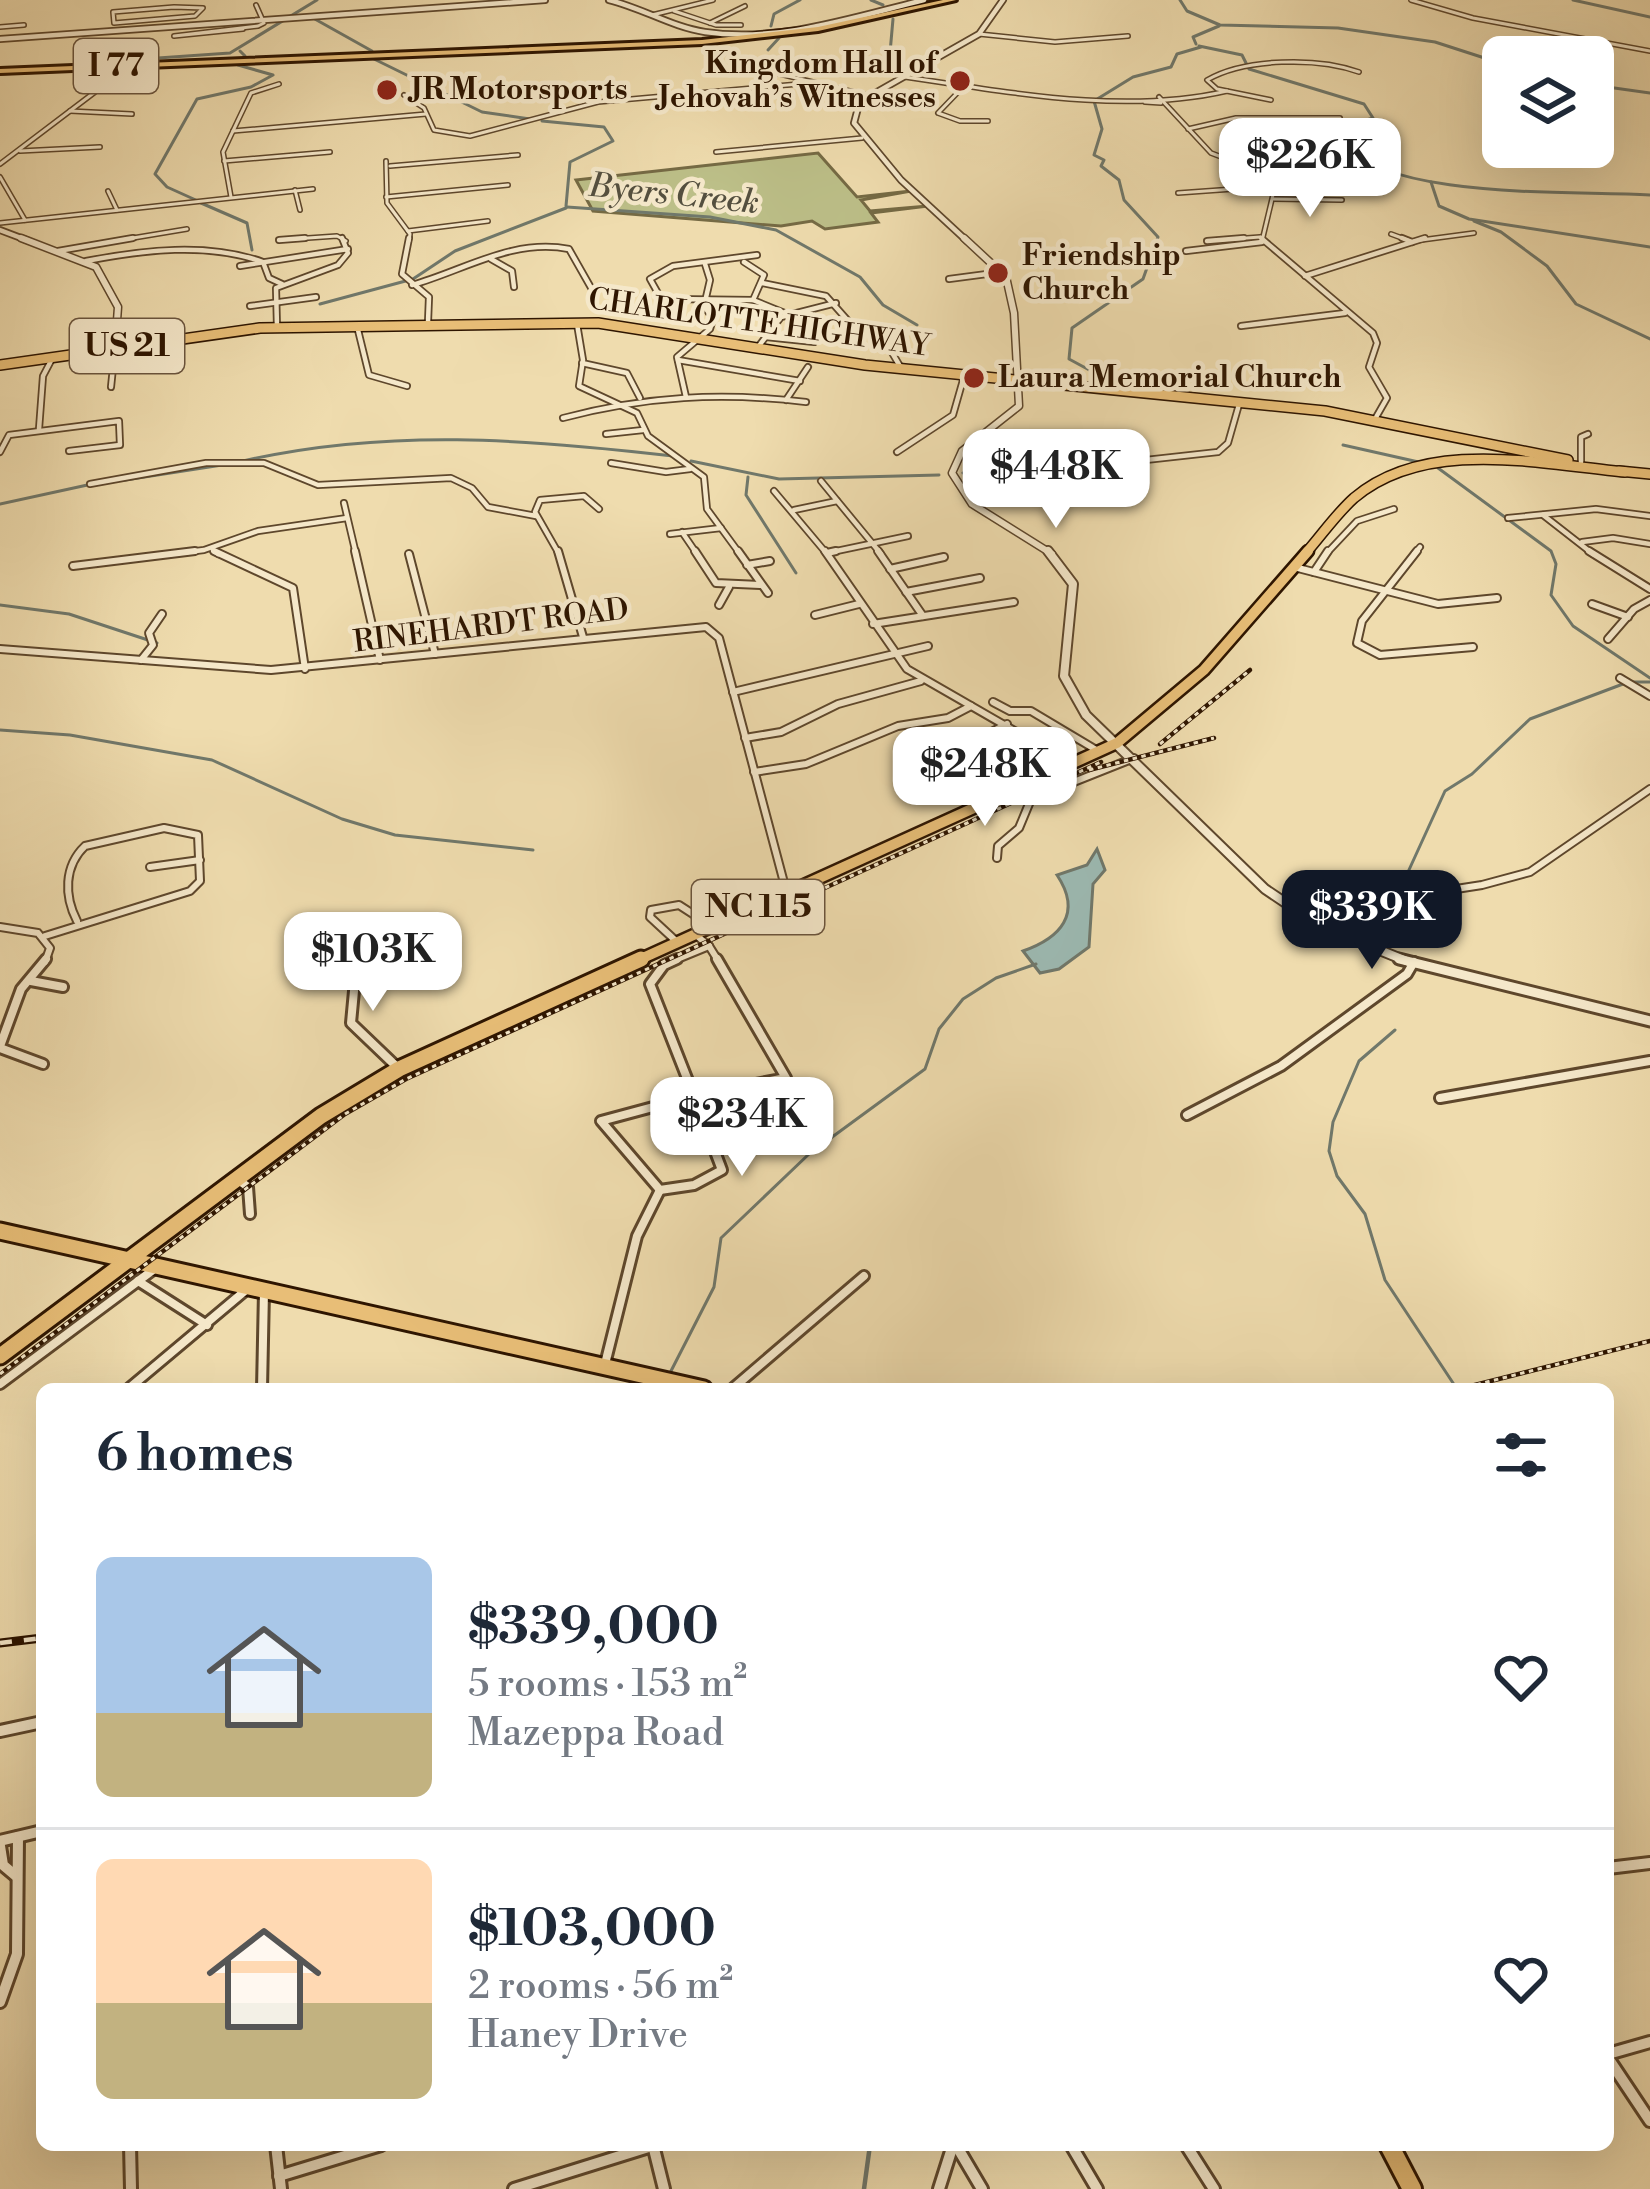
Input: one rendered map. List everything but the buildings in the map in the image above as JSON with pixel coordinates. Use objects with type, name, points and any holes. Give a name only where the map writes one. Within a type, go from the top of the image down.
[{"type":"highway","name":"I 77","points":[[0,70],[709,39],[812,26],[940,0]]},
{"type":"highway","name":"I 77","points":[[0,70],[719,41],[825,28],[953,0]]},
{"type":"main road","name":"CHARLOTTE HIGHWAY","points":[[0,365],[277,327],[578,322],[901,368],[1019,377],[1375,419],[1579,465]]},
{"type":"main road","points":[[1513,448],[1520,464]]},
{"type":"main road","name":"NC 115","points":[[0,1355],[321,1116],[399,1070],[1117,743],[1204,670],[1353,499],[1375,483],[1443,464],[1579,465],[1650,474]]},
{"type":"main road","points":[[0,1231],[680,1383]]},
{"type":"main road","points":[[1392,2151],[1412,2189]]},
{"type":"street","points":[[0,39],[545,0]]},
{"type":"street","points":[[609,0],[688,28],[729,33],[924,0]]},
{"type":"street","points":[[652,15],[713,0]]},
{"type":"street","points":[[1003,0],[980,34],[871,96],[855,113],[862,137],[905,185],[1002,272],[1012,290],[1019,377],[1016,413],[963,448],[953,463],[952,477],[969,500],[1067,569],[1075,590],[1061,642],[1063,677],[1080,708],[1134,758],[1193,826],[1301,913],[1345,939],[1650,1021]]},
{"type":"street","points":[[1411,0],[1466,17],[1650,51]]},
{"type":"street","points":[[256,5],[263,21]]},
{"type":"street","points":[[701,5],[727,12]]},
{"type":"street","points":[[709,23],[746,6]]},
{"type":"street","points":[[203,8],[195,16],[168,19],[115,23],[112,12],[203,8]]},
{"type":"street","points":[[674,10],[709,23],[741,25]]},
{"type":"street","points":[[168,19],[170,28]]},
{"type":"street","points":[[243,29],[174,36],[240,32],[263,21]]},
{"type":"street","points":[[0,27],[24,25]]},
{"type":"street","points":[[980,34],[1054,42],[1128,36]]},
{"type":"street","points":[[1270,100],[1208,84],[1214,72],[1327,63],[1359,72]]},
{"type":"street","points":[[754,68],[871,96]]},
{"type":"street","points":[[905,77],[964,86],[1160,100],[1211,153],[1277,178],[1261,239]]},
{"type":"street","points":[[404,95],[440,133],[474,136],[512,130],[571,106],[810,83]]},
{"type":"street","points":[[231,197],[224,161],[233,131],[251,93],[279,84]]},
{"type":"street","points":[[964,86],[938,113],[960,122],[988,121]]},
{"type":"street","points":[[1144,103],[1227,91]]},
{"type":"street","points":[[2,161],[94,92]]},
{"type":"street","points":[[68,111],[132,114]]},
{"type":"street","points":[[233,131],[426,114]]},
{"type":"street","points":[[1187,129],[1236,118],[1340,118]]},
{"type":"street","points":[[716,152],[862,137]]},
{"type":"street","points":[[18,151],[100,147]]},
{"type":"street","points":[[224,161],[330,152]]},
{"type":"street","points":[[428,322],[431,301],[401,268],[408,231],[386,197],[387,164],[518,155]]},
{"type":"street","points":[[0,177],[25,220]]},
{"type":"street","points":[[386,197],[508,185]]},
{"type":"street","points":[[1178,193],[1277,186]]},
{"type":"street","points":[[0,226],[313,189]]},
{"type":"street","points":[[109,190],[117,211]]},
{"type":"street","points":[[295,190],[300,210]]},
{"type":"street","points":[[1274,199],[1342,200]]},
{"type":"street","points":[[408,231],[488,220]]},
{"type":"street","points":[[0,226],[86,261],[103,275],[118,307],[111,387]]},
{"type":"street","points":[[1443,226],[1453,232]]},
{"type":"street","points":[[58,251],[187,229]]},
{"type":"street","points":[[1304,277],[1350,268],[1368,256],[1453,232],[1474,233]]},
{"type":"street","points":[[1391,234],[1413,243]]},
{"type":"street","points":[[279,240],[338,236],[348,249]]},
{"type":"street","points":[[1186,251],[1261,239]]},
{"type":"street","points":[[1207,241],[1261,239],[1377,343],[1369,367],[1387,404],[1375,419]]},
{"type":"street","points":[[209,253],[215,246]]},
{"type":"street","points":[[412,285],[525,246],[562,246],[573,254],[594,293]]},
{"type":"street","points":[[241,266],[348,249]]},
{"type":"street","points":[[277,327],[273,291],[341,263],[348,249]]},
{"type":"street","points":[[86,261],[182,252],[263,262]]},
{"type":"street","points":[[176,261],[182,252]]},
{"type":"street","points":[[135,266],[136,255]]},
{"type":"street","points":[[757,255],[742,261],[660,270],[650,279],[663,297],[753,300],[787,314]]},
{"type":"street","points":[[490,259],[512,271],[514,287]]},
{"type":"street","points":[[742,261],[761,272],[762,283],[753,300]]},
{"type":"street","points":[[263,262],[270,279],[282,284]]},
{"type":"street","points":[[678,360],[712,319],[704,300],[710,280],[705,263]]},
{"type":"street","points":[[950,279],[1002,272]]},
{"type":"street","points":[[762,283],[791,285],[838,303],[850,323]]},
{"type":"street","points":[[250,306],[316,297]]},
{"type":"street","points":[[766,337],[765,331],[787,314],[838,303]]},
{"type":"street","points":[[1241,326],[1347,313]]},
{"type":"street","points":[[578,322],[579,386],[637,413],[644,430],[706,480],[705,504],[768,593]]},
{"type":"street","points":[[357,324],[369,375],[407,386]]},
{"type":"street","points":[[766,337],[814,342]]},
{"type":"street","points":[[758,346],[766,337]]},
{"type":"street","points":[[887,344],[901,368]]},
{"type":"street","points":[[39,429],[43,376],[52,357]]},
{"type":"street","points":[[678,360],[800,381]]},
{"type":"street","points":[[678,360],[686,397]]},
{"type":"street","points":[[582,363],[629,371],[636,378],[640,398]]},
{"type":"street","points":[[786,400],[808,367]]},
{"type":"street","points":[[896,452],[953,415],[964,373]]},
{"type":"street","points":[[563,418],[640,398],[738,394],[806,402]]},
{"type":"street","points":[[1046,471],[1218,452],[1228,443],[1240,401]]},
{"type":"street","points":[[0,452],[10,435],[119,421],[120,446],[69,451]]},
{"type":"street","points":[[606,434],[644,430]]},
{"type":"street","points":[[1579,465],[1580,437],[1588,434]]},
{"type":"street","points":[[90,484],[206,463],[263,463],[325,486],[451,478],[472,488],[488,507],[536,516]]},
{"type":"street","points":[[611,463],[666,472],[690,469]]},
{"type":"street","points":[[821,481],[923,616]]},
{"type":"street","points":[[774,490],[827,554],[893,655],[922,680],[1008,723],[1073,765]]},
{"type":"street","points":[[583,637],[559,553],[536,516],[537,502],[584,496],[598,509]]},
{"type":"street","points":[[792,510],[837,501]]},
{"type":"street","points":[[344,503],[380,660]]},
{"type":"street","points":[[1508,518],[1601,508],[1640,510],[1650,516]]},
{"type":"street","points":[[1314,572],[1355,522],[1376,509],[1394,509]]},
{"type":"street","points":[[1542,514],[1618,573],[1650,589]]},
{"type":"street","points":[[73,566],[212,549],[258,531],[347,518]]},
{"type":"street","points":[[670,534],[721,528]]},
{"type":"street","points":[[682,532],[712,580],[729,587],[761,584]]},
{"type":"street","points":[[827,554],[908,536]]},
{"type":"street","points":[[1580,542],[1613,538],[1650,544]]},
{"type":"street","points":[[1420,548],[1356,630],[1363,650],[1387,656],[1473,647]]},
{"type":"street","points":[[212,549],[225,559],[261,568],[293,588],[305,668]]},
{"type":"street","points":[[409,554],[435,654]]},
{"type":"street","points":[[890,568],[944,557]]},
{"type":"street","points":[[747,565],[770,560]]},
{"type":"street","points":[[1293,567],[1438,604],[1497,598]]},
{"type":"street","points":[[906,592],[980,578]]},
{"type":"street","points":[[719,605],[729,587]]},
{"type":"street","points":[[1608,639],[1650,600]]},
{"type":"street","points":[[873,624],[1014,602]]},
{"type":"street","points":[[815,615],[859,604]]},
{"type":"street","points":[[1592,604],[1628,616]]},
{"type":"street","points":[[140,661],[153,645],[149,633],[162,614]]},
{"type":"street","name":"RINEHARDT ROAD","points":[[0,649],[233,670],[305,668],[706,627],[719,638],[787,894]]},
{"type":"street","points":[[733,692],[928,646]]},
{"type":"street","points":[[1620,678],[1650,696]]},
{"type":"street","points":[[746,738],[781,732],[838,704],[922,680]]},
{"type":"street","points":[[993,702],[1010,711],[1031,711],[1099,752]]},
{"type":"street","points":[[754,772],[806,764],[862,746],[898,726],[947,718],[972,705]]},
{"type":"street","points":[[926,767],[1008,723]]},
{"type":"street","points":[[997,858],[998,846],[1019,829],[1031,799],[1134,758]]},
{"type":"street","points":[[1301,913],[1482,885],[1530,872],[1650,789]]},
{"type":"street","points":[[1018,790],[1031,799]]},
{"type":"street","points":[[0,927],[45,937],[77,921],[185,899],[197,887],[200,840],[186,829],[88,843],[70,862],[68,905],[77,921]]},
{"type":"street","points":[[150,867],[200,860]]},
{"type":"street","points":[[678,943],[655,923],[651,910],[679,905],[713,927]]},
{"type":"street","points":[[661,1190],[601,1121],[786,1078],[709,946],[696,934]]},
{"type":"street","points":[[43,1064],[0,1047],[11,1029],[16,999],[49,955],[45,937]]},
{"type":"street","points":[[661,1190],[694,1185],[722,1170],[650,978],[664,965],[709,946]]},
{"type":"street","points":[[357,955],[351,1023],[399,1070]]},
{"type":"street","points":[[1187,1115],[1296,1056],[1407,974],[1415,961]]},
{"type":"street","points":[[30,980],[63,987]]},
{"type":"street","points":[[1440,1098],[1650,1061]]},
{"type":"street","points":[[236,1178],[248,1186],[250,1214]]},
{"type":"street","points":[[605,1364],[637,1236],[661,1190]]},
{"type":"street","points":[[0,1384],[158,1267]]},
{"type":"street","points":[[739,1383],[864,1276]]},
{"type":"street","points":[[138,1281],[207,1325]]},
{"type":"street","points":[[135,1383],[257,1288],[262,1383]]},
{"type":"street","points":[[0,1731],[36,1723]]},
{"type":"street","points":[[17,1876],[3,1865],[0,1844],[36,1833]]},
{"type":"street","points":[[0,2002],[17,1954],[18,1837]]},
{"type":"street","points":[[1614,1867],[1650,1862]]},
{"type":"street","points":[[1614,2054],[1650,2042]]},
{"type":"street","points":[[1614,2065],[1650,2121]]},
{"type":"street","points":[[130,2151],[131,2189]]},
{"type":"street","points":[[277,2151],[280,2183],[364,2151]]},
{"type":"street","points":[[514,2189],[549,2184],[638,2151]]},
{"type":"street","points":[[655,2151],[664,2189]]},
{"type":"street","points":[[938,2189],[952,2151]]},
{"type":"street","points":[[958,2151],[982,2189]]},
{"type":"street","points":[[1075,2151],[1097,2189]]},
{"type":"street","points":[[1190,2151],[1214,2189]]},
{"type":"green space","points":[[818,153],[857,197],[911,191],[861,200],[870,211],[928,206],[871,213],[878,222],[825,229],[812,221],[781,226],[593,211],[576,180]]},
{"type":"water","points":[[1097,849],[1105,870],[1093,884],[1089,947],[1059,969],[1040,973],[1023,951],[1048,939],[1064,923],[1068,902],[1057,875],[1087,865]]},
{"type":"waterway","points":[[129,60],[230,53],[317,0]]},
{"type":"waterway","points":[[771,26],[774,14],[800,0]]},
{"type":"waterway","points":[[871,0],[883,5]]},
{"type":"waterway","points":[[1180,0],[1187,11],[1220,25],[1338,28],[1435,42],[1482,57]]},
{"type":"waterway","points":[[1573,0],[1650,17]]},
{"type":"waterway","name":"Byers Creek","points":[[313,18],[372,51]]},
{"type":"waterway","points":[[889,64],[893,19]]},
{"type":"waterway","points":[[1196,44],[1193,37],[1219,26]]},
{"type":"waterway","points":[[768,50],[779,38]]},
{"type":"waterway","points":[[1199,46],[1242,55],[1249,69],[1364,104],[1373,118],[1342,128],[1344,135],[1334,142],[1363,161],[1399,174],[1484,189],[1650,195]]},
{"type":"waterway","points":[[1093,372],[1069,359],[1072,328],[1143,279],[1158,237],[1124,200],[1119,180],[1101,166],[1104,160],[1094,155],[1102,129],[1094,101],[1133,77],[1171,67],[1177,54],[1201,47]]},
{"type":"waterway","points":[[240,51],[245,56]]},
{"type":"waterway","name":"Byers Creek","points":[[374,59],[482,112],[530,119]]},
{"type":"waterway","points":[[198,201],[167,187],[155,174],[197,99],[251,87],[273,75],[238,65]]},
{"type":"waterway","points":[[0,74],[115,69]]},
{"type":"waterway","points":[[1614,88],[1650,93]]},
{"type":"waterway","name":"Byers Creek","points":[[542,121],[604,127],[613,141],[570,162],[566,206]]},
{"type":"waterway","points":[[1431,182],[1439,206],[1469,219],[1650,247]]},
{"type":"waterway","points":[[201,203],[247,223],[252,250]]},
{"type":"waterway","name":"Byers Creek","points":[[567,207],[710,217],[776,230],[860,277],[883,305],[917,325]]},
{"type":"waterway","points":[[320,304],[413,279],[455,251],[566,208]]},
{"type":"waterway","points":[[1474,221],[1501,232],[1547,266],[1576,304],[1650,339]]},
{"type":"waterway","points":[[243,461],[404,440],[511,441],[673,456]]},
{"type":"waterway","points":[[1343,445],[1423,463]]},
{"type":"waterway","points":[[963,473],[1037,454]]},
{"type":"waterway","points":[[691,461],[779,479],[939,475]]},
{"type":"waterway","points":[[125,480],[222,465]]},
{"type":"waterway","points":[[1438,468],[1551,551],[1556,564],[1551,595],[1573,626],[1650,678]]},
{"type":"waterway","points":[[748,477],[746,495],[796,573]]},
{"type":"waterway","points":[[0,504],[92,484]]},
{"type":"waterway","points":[[0,605],[69,614],[157,643]]},
{"type":"waterway","points":[[1633,682],[1650,682]]},
{"type":"waterway","points":[[1407,892],[1403,883],[1445,791],[1472,774],[1530,719],[1623,684]]},
{"type":"waterway","points":[[0,730],[70,735],[212,760],[342,819],[395,835],[533,850]]},
{"type":"waterway","points":[[1413,899],[1431,911]]},
{"type":"waterway","points":[[671,1371],[714,1287],[721,1238],[809,1154],[925,1069],[939,1029],[963,999],[996,978],[1036,964]]},
{"type":"waterway","points":[[1395,1030],[1359,1061],[1333,1122],[1329,1151],[1337,1176],[1365,1214],[1385,1280],[1453,1383]]},
{"type":"waterway","points":[[864,2189],[869,2151]]},
{"type":"railway","points":[[1160,744],[1250,670]]},
{"type":"railway","points":[[1089,770],[1214,738]]},
{"type":"railway","points":[[0,1374],[345,1114],[406,1079],[1101,762]]},
{"type":"railway","points":[[1483,1383],[1650,1341]]},
{"type":"railway","points":[[0,1643],[36,1639]]},
{"type":"place","name":"Kingdom Hall of Jehovah’s Witnesses","points":[[960,81]]},
{"type":"place","name":"JR Motorsports","points":[[387,90]]},
{"type":"place","name":"Friendship Church","points":[[998,273]]},
{"type":"place","name":"Laura Memorial Church","points":[[974,378]]}]
